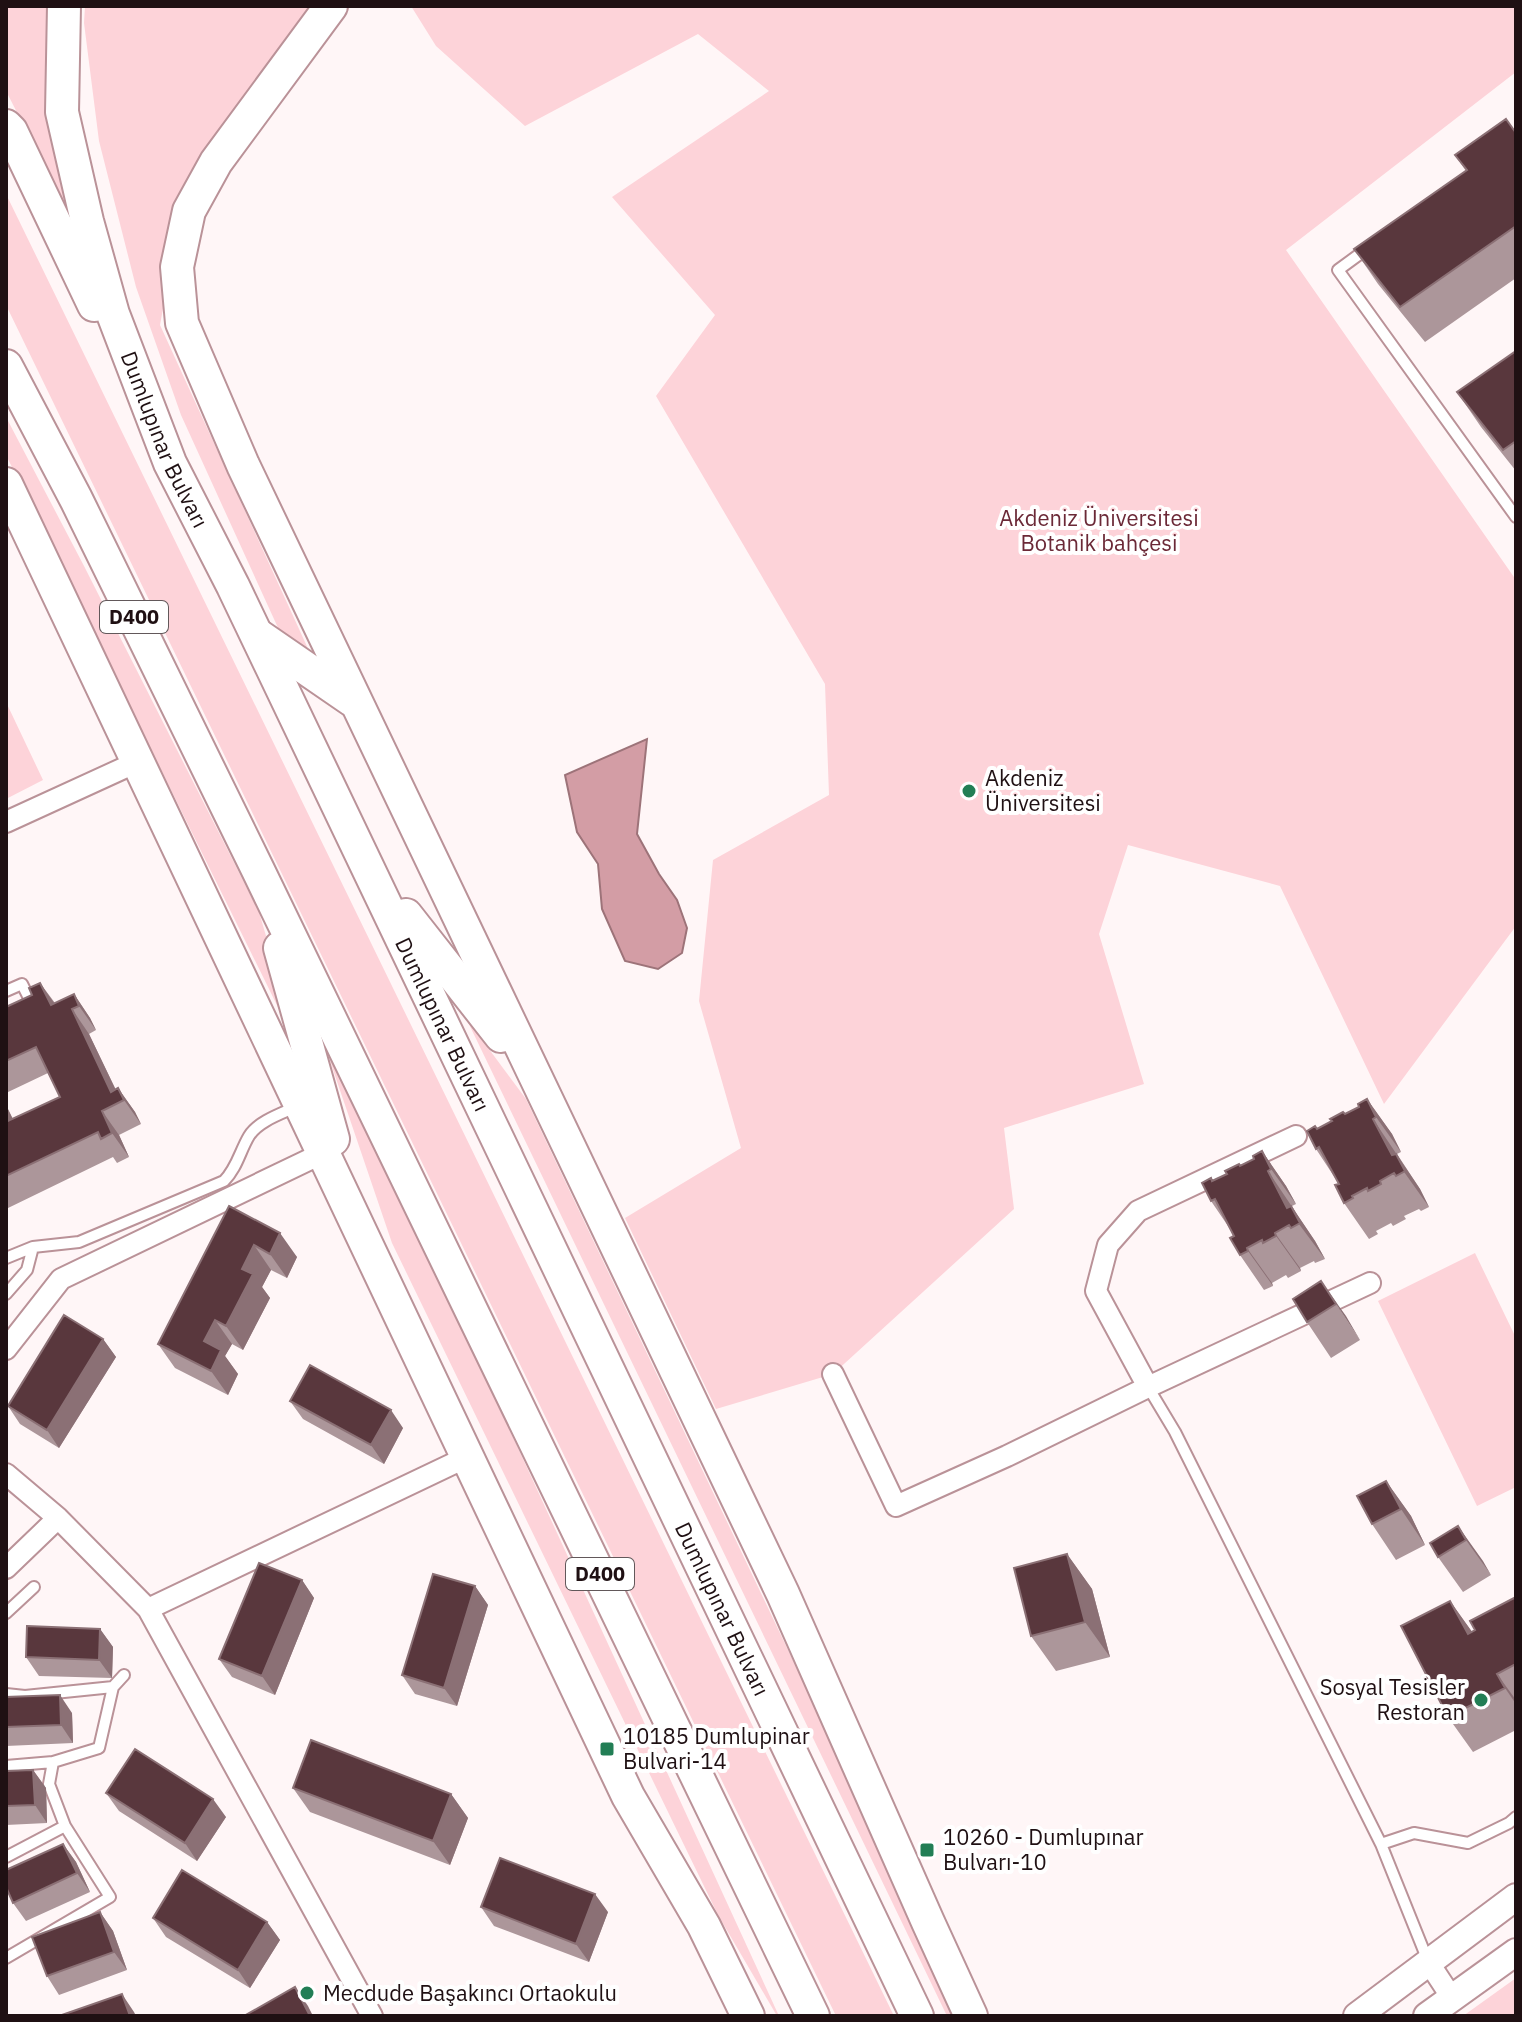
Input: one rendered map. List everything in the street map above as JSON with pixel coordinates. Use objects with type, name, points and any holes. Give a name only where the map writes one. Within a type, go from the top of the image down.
[{"type":"main road","name":"Dumlupınar Bulvarı","points":[[64,6],[62,112],[87,221],[113,314],[170,463],[256,634],[917,2016]]},
{"type":"main road","points":[[331,6],[216,162],[189,211],[177,267],[182,323],[243,465],[355,702],[783,1594],[971,2016]]},
{"type":"main road","points":[[6,126],[170,463]]},
{"type":"main road","points":[[6,168],[17,169],[47,207]]},
{"type":"main road","name":"D400","points":[[6,366],[76,499],[387,1133],[813,2016]]},
{"type":"main road","points":[[6,484],[628,1796],[704,1926],[748,2016]]},
{"type":"main road","points":[[256,634],[355,702]]},
{"type":"main road","points":[[368,867],[537,1082]]},
{"type":"main road","points":[[258,870],[356,1223]]},
{"type":"street","points":[[6,822],[137,762]]},
{"type":"street","points":[[1148,1387],[1096,1291],[1108,1245],[1138,1211],[1296,1136]]},
{"type":"street","points":[[6,1349],[61,1279],[323,1153]]},
{"type":"street","points":[[833,1374],[896,1506],[1370,1283]]},
{"type":"street","points":[[148,1609],[467,1457]]},
{"type":"street","points":[[6,1474],[58,1518],[148,1609],[372,2016]]},
{"type":"street","points":[[6,1568],[58,1518]]},
{"type":"street","points":[[1357,2016],[1516,1897]]},
{"type":"street","points":[[1427,2016],[1516,1952]]},
{"type":"street","points":[[1429,1963],[1452,1998]]},
{"type":"lane","points":[[1376,242],[1338,270],[1516,517]]},
{"type":"lane","points":[[6,991],[22,984],[34,1008],[20,1014]]},
{"type":"lane","points":[[6,1258],[33,1247],[79,1242],[224,1181],[232,1172],[252,1131],[300,1105]]},
{"type":"lane","points":[[6,1294],[27,1270],[33,1247]]},
{"type":"lane","points":[[1148,1387],[1175,1432],[1381,1844],[1429,1963]]},
{"type":"lane","points":[[6,1613],[34,1587]]},
{"type":"lane","points":[[6,1766],[53,1762],[99,1748],[113,1687],[124,1675]]},
{"type":"lane","points":[[6,1694],[25,1696],[113,1687]]},
{"type":"lane","points":[[6,1958],[110,1897],[65,1826],[49,1784],[53,1762]]},
{"type":"lane","points":[[1381,1844],[1414,1833],[1468,1843],[1516,1817]]},
{"type":"lane","points":[[6,1857],[65,1826]]},
{"type":"green space","points":[[6,6],[53,6],[81,237],[6,91]]},
{"type":"green space","points":[[85,6],[315,6],[234,111],[186,183],[160,325],[310,653],[279,630],[181,415],[136,287],[99,141],[84,23]]},
{"type":"green space","name":"Akdeniz Üniversitesi Botanik bahçesi","points":[[411,6],[1516,6],[1516,72],[1286,250],[1516,580],[1516,926],[1384,1104],[1280,886],[1128,845],[1099,934],[1144,1084],[1004,1128],[1014,1209],[833,1374],[716,1409],[625,1218],[741,1148],[699,1001],[713,860],[829,795],[825,684],[656,396],[715,315],[612,197],[769,91],[698,34],[525,126],[436,46]]},
{"type":"green space","points":[[6,194],[894,2016],[836,2016],[6,305]]},
{"type":"green space","points":[[6,417],[259,912],[300,1052],[6,455]]},
{"type":"green space","points":[[6,702],[43,780],[6,799]]},
{"type":"green space","points":[[312,1008],[444,1287],[779,2016],[718,1915],[392,1243]]},
{"type":"green space","points":[[466,1018],[526,1099],[962,2016],[947,2016]]},
{"type":"green space","points":[[1475,1253],[1516,1338],[1516,1487],[1477,1506],[1378,1301]]},
{"type":"green space","points":[[1516,1978],[1516,2016],[1463,2016]]},
{"type":"shaded area","points":[[647,739],[637,834],[677,900],[687,928],[682,953],[658,969],[625,961],[602,909],[598,864],[577,832],[565,775]]},
{"type":"building","points":[[1506,119],[1516,133],[1516,226],[1400,307],[1354,249],[1467,170],[1455,155]]},
{"type":"building","points":[[1516,351],[1516,441],[1503,450],[1457,392]]},
{"type":"building","points":[[40,983],[51,1005],[74,994],[79,1006],[72,1009],[111,1092],[118,1088],[124,1100],[102,1111],[112,1133],[101,1139],[98,1132],[6,1176],[6,1116],[8,1121],[60,1097],[36,1047],[6,1061],[6,1007],[32,995],[29,988]]},
{"type":"building","points":[[1367,1099],[1376,1117],[1373,1119],[1392,1155],[1396,1154],[1405,1171],[1396,1176],[1394,1173],[1380,1181],[1381,1184],[1368,1191],[1367,1188],[1344,1203],[1335,1185],[1339,1184],[1307,1131],[1359,1107],[1358,1104]]},
{"type":"building","points":[[1262,1151],[1271,1169],[1268,1171],[1287,1208],[1291,1206],[1300,1223],[1291,1228],[1289,1225],[1275,1233],[1276,1236],[1263,1243],[1262,1240],[1240,1255],[1215,1199],[1211,1201],[1202,1183],[1227,1174],[1225,1171],[1254,1159],[1253,1156]]},
{"type":"building","points":[[229,1206],[280,1233],[270,1254],[254,1245],[242,1269],[253,1274],[226,1326],[215,1320],[204,1341],[221,1350],[211,1371],[158,1344]]},
{"type":"building","points":[[1321,1281],[1336,1304],[1307,1322],[1293,1299]]},
{"type":"building","points":[[64,1315],[103,1339],[47,1430],[8,1406]]},
{"type":"building","points":[[310,1365],[391,1410],[371,1445],[290,1401]]},
{"type":"building","points":[[1386,1481],[1401,1509],[1372,1524],[1357,1496]]},
{"type":"building","points":[[1458,1526],[1466,1540],[1438,1557],[1430,1543]]},
{"type":"building","points":[[1067,1554],[1085,1622],[1031,1636],[1014,1568]]},
{"type":"building","points":[[259,1563],[302,1580],[262,1676],[219,1659]]},
{"type":"building","points":[[433,1574],[475,1586],[444,1688],[402,1675]]},
{"type":"building","points":[[1516,1597],[1516,1664],[1497,1674],[1505,1688],[1448,1717],[1401,1626],[1450,1601],[1468,1634],[1475,1630],[1470,1621]]},
{"type":"building","points":[[27,1626],[100,1629],[99,1660],[26,1657]]},
{"type":"building","points":[[60,1695],[61,1725],[6,1727],[6,1697]]},
{"type":"building","points":[[311,1740],[451,1794],[433,1841],[293,1788]]},
{"type":"building","points":[[135,1749],[213,1799],[185,1843],[106,1793]]},
{"type":"building","points":[[33,1770],[35,1805],[6,1806],[6,1771]]},
{"type":"building","points":[[63,1844],[77,1873],[13,1903],[6,1887],[6,1870]]},
{"type":"building","points":[[500,1858],[595,1894],[576,1944],[481,1907]]},
{"type":"building","points":[[182,1870],[267,1922],[238,1970],[153,1918]]},
{"type":"building","points":[[100,1912],[114,1952],[47,1976],[32,1937]]},
{"type":"building","points":[[295,1987],[310,2016],[244,2016]]},
{"type":"building","points":[[122,1994],[130,2016],[59,2016]]},
{"type":"place","name":"Akdeniz Üniversitesi","points":[[969,791]]},
{"type":"place","name":"Sosyal Tesisler Restoran","points":[[1481,1700]]},
{"type":"place","name":"10185 Dumlupinar Bulvari-14","points":[[607,1749]]},
{"type":"place","name":"10260 - Dumlupınar Bulvarı-10","points":[[927,1850]]},
{"type":"place","name":"Mecdude Başakıncı Ortaokulu","points":[[307,1993]]}]
